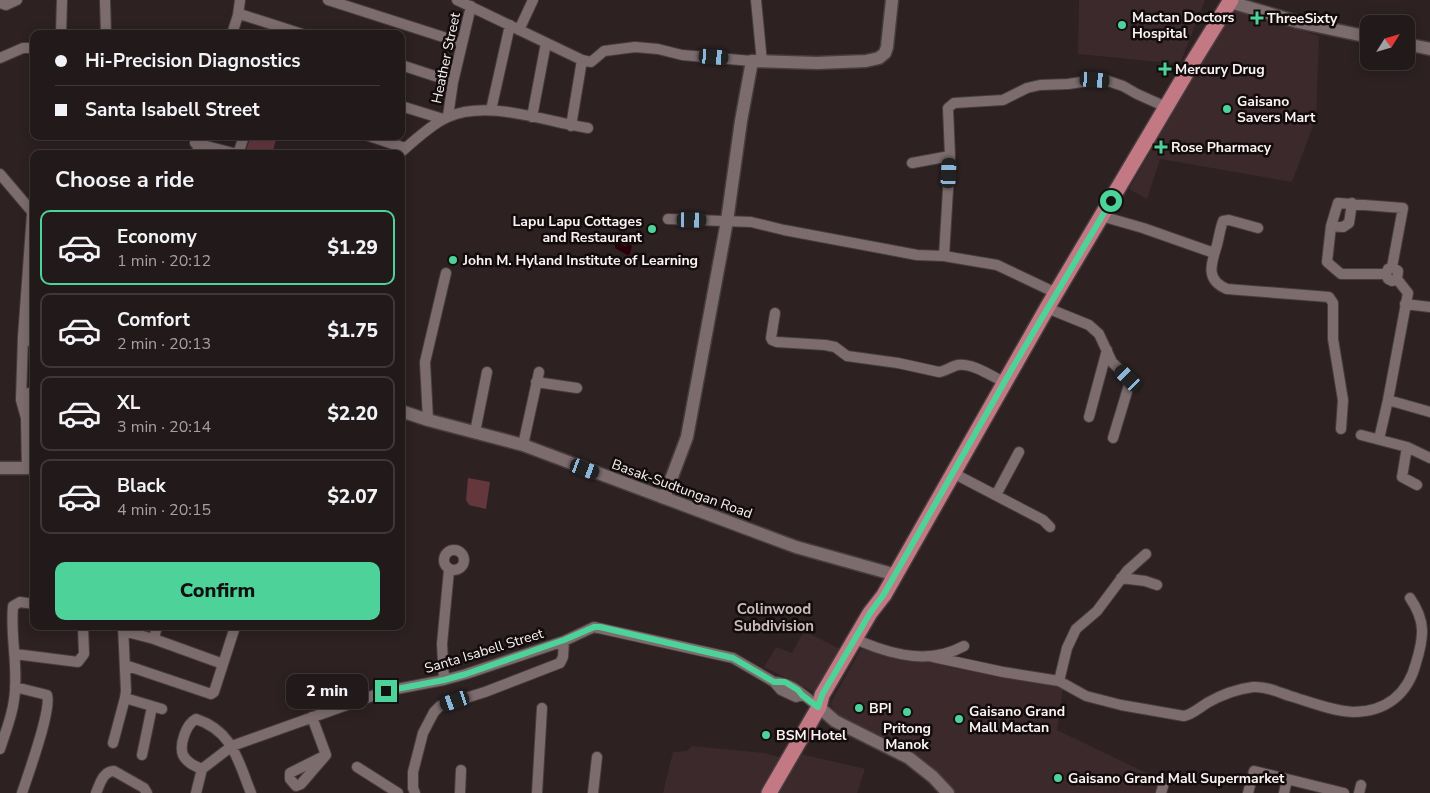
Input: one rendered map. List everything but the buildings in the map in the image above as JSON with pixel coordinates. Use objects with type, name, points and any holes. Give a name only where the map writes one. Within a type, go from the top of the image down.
[{"type":"main road","points":[[769,793],[818,707],[822,695],[870,613],[896,574],[1047,308],[1231,1]]},
{"type":"main road","points":[[818,707],[828,699],[877,618],[884,594]]},
{"type":"street","points":[[0,3],[6,5],[16,0]]},
{"type":"street","points":[[62,0],[62,30]]},
{"type":"street","points":[[105,0],[106,30]]},
{"type":"street","points":[[234,30],[241,15],[240,0]]},
{"type":"street","points":[[238,30],[245,0]]},
{"type":"street","points":[[328,0],[462,43]]},
{"type":"street","points":[[457,0],[586,61]]},
{"type":"street","points":[[491,110],[515,28],[533,0]]},
{"type":"street","points":[[664,498],[687,437],[727,221],[741,121],[757,62],[756,0]]},
{"type":"street","points":[[570,126],[586,61],[604,51],[635,47],[757,62],[817,63],[866,61],[879,58],[885,53],[892,0]]},
{"type":"street","points":[[1231,1],[1298,22],[1360,35]]},
{"type":"street","name":"Heather Street","points":[[446,118],[471,6]]},
{"type":"street","points":[[241,15],[289,30]]},
{"type":"street","points":[[532,117],[546,43]]},
{"type":"street","points":[[1415,46],[1430,48]]},
{"type":"street","points":[[0,58],[22,48],[30,48]]},
{"type":"street","points":[[405,66],[453,82]]},
{"type":"street","points":[[944,256],[950,156],[948,108],[954,103],[1003,100],[1028,88],[1040,85],[1068,84],[1095,80],[1108,81],[1123,86],[1166,107]]},
{"type":"street","points":[[405,107],[446,118]]},
{"type":"street","points":[[403,150],[446,118],[467,112],[491,110],[588,128]]},
{"type":"street","points":[[378,140],[400,150]]},
{"type":"street","points":[[198,143],[223,150]]},
{"type":"street","points":[[912,163],[950,156]]},
{"type":"street","points":[[0,174],[30,210]]},
{"type":"street","points":[[1379,439],[1408,293],[1397,279],[1398,271],[1341,274],[1327,262],[1331,226],[1338,203],[1403,208],[1389,270]]},
{"type":"street","points":[[1331,226],[1349,224],[1352,203]]},
{"type":"street","points":[[1102,216],[1214,253]]},
{"type":"street","points":[[668,219],[751,222],[917,255],[944,256],[998,265],[1056,293]]},
{"type":"street","points":[[1258,228],[1229,220],[1224,221],[1214,253],[1211,272],[1213,278],[1217,285],[1227,289],[1329,297],[1333,303],[1332,339],[1343,400],[1341,430]]},
{"type":"street","points":[[428,420],[425,362],[446,273]]},
{"type":"street","points":[[30,276],[22,400],[30,415]]},
{"type":"street","points":[[1405,304],[1430,307]]},
{"type":"street","points":[[1047,308],[1089,325],[1099,334],[1112,362],[1128,378],[1129,385],[1113,438]]},
{"type":"street","points":[[774,313],[771,338],[777,342],[826,345],[835,347],[847,356],[898,363],[939,372],[957,365],[966,365],[1004,382]]},
{"type":"street","points":[[27,338],[30,319]]},
{"type":"street","points":[[1089,417],[1107,350]]},
{"type":"street","points":[[475,432],[487,372]]},
{"type":"street","points":[[523,445],[538,377],[577,388]]},
{"type":"street","points":[[1388,400],[1430,409]]},
{"type":"street","name":"Basak-Sudtungan Road","points":[[405,411],[428,420],[523,445],[796,547],[896,574]]},
{"type":"street","points":[[1361,435],[1407,447],[1430,458]]},
{"type":"street","points":[[1407,447],[1402,477],[1417,485]]},
{"type":"street","points":[[996,495],[1019,452]]},
{"type":"street","points":[[0,468],[30,468]]},
{"type":"street","points":[[953,472],[1043,520],[1050,528]]},
{"type":"street","points":[[1059,681],[1067,648],[1076,630],[1097,611],[1121,578],[1146,554]]},
{"type":"street","points":[[444,680],[442,644],[449,570]]},
{"type":"street","points":[[1121,578],[1145,581],[1157,585]]},
{"type":"street","points":[[862,642],[891,652],[933,657],[1003,672],[1059,681],[1086,696],[1121,705],[1184,716],[1191,714],[1222,695],[1254,687],[1265,688],[1339,710],[1354,712],[1389,703],[1405,690],[1412,677],[1423,633],[1420,613],[1410,598]]},
{"type":"street","points":[[0,749],[14,701],[13,606],[20,602],[30,603]]},
{"type":"street","name":"Santa Isabell Street","points":[[202,769],[232,746],[312,716],[386,691],[444,680],[564,640],[594,627],[733,658],[774,682],[781,690],[796,697],[802,695],[818,707]]},
{"type":"street","points":[[15,654],[78,662],[84,654],[83,630]]},
{"type":"street","points":[[114,743],[126,690],[123,630]]},
{"type":"street","points":[[126,630],[223,664]]},
{"type":"street","points":[[154,639],[156,630]]},
{"type":"street","points":[[125,665],[211,694],[214,692],[234,630]]},
{"type":"street","points":[[416,793],[413,788],[413,772],[423,733],[434,712],[440,706],[560,663],[563,657],[564,640]]},
{"type":"street","points":[[933,657],[950,653],[964,646]]},
{"type":"street","points":[[15,687],[40,692],[48,698],[46,714],[22,793]]},
{"type":"street","points":[[124,698],[157,708],[142,755]]},
{"type":"street","points":[[818,707],[835,721],[909,758],[933,777],[948,793]]},
{"type":"street","points":[[537,793],[539,731],[542,708]]},
{"type":"street","points":[[312,716],[326,755]]},
{"type":"street","points":[[196,793],[202,769],[193,766],[183,754],[185,736],[191,722],[196,719],[212,725],[232,746],[251,793]]},
{"type":"street","points":[[593,793],[597,757]]},
{"type":"street","points":[[357,768],[398,793]]},
{"type":"street","points":[[460,793],[461,770]]},
{"type":"street","points":[[96,793],[106,773],[110,771],[114,771],[144,788],[148,793]]},
{"type":"street","points":[[1248,793],[1254,771],[1322,790],[1344,793]]},
{"type":"street","points":[[1284,793],[1287,780]]},
{"type":"shaded area","points":[[1079,0],[1205,0],[1180,64],[1078,54]]},
{"type":"shaded area","points":[[1236,8],[1319,36],[1316,118],[1292,182],[1160,159],[1147,199],[1129,189],[1215,40]]},
{"type":"shaded area","points":[[250,140],[276,140],[273,150],[246,150]]},
{"type":"shaded area","points":[[615,244],[632,246],[630,254],[627,255],[615,248]]},
{"type":"shaded area","points":[[468,478],[490,482],[486,509],[469,505],[466,500]]},
{"type":"shaded area","points":[[804,631],[840,649],[814,692],[764,667],[776,647],[792,653]]},
{"type":"shaded area","name":"Gaisano Grand Mall Mactan","points":[[861,649],[1063,687],[1057,730],[1161,780],[1156,793],[951,793],[840,718],[830,704]]},
{"type":"shaded area","points":[[692,746],[765,753],[782,758],[761,793],[663,793],[673,752],[687,751]]},
{"type":"shaded area","points":[[797,753],[865,769],[857,793],[776,793]]},
{"type":"place","name":"ThreeSixty","points":[[1257,18]]},
{"type":"place","name":"Mactan Doctors Hospital","points":[[1122,25]]},
{"type":"place","name":"Mercury Drug","points":[[1165,69]]},
{"type":"place","name":"Gaisano Savers Mart","points":[[1227,109]]},
{"type":"place","name":"Rose Pharmacy","points":[[1161,147]]},
{"type":"place","name":"Lapu Lapu Cottages and Restaurant","points":[[652,229]]},
{"type":"place","name":"John M. Hyland Institute of Learning","points":[[453,260]]},
{"type":"place","name":"BPI","points":[[859,708]]},
{"type":"place","name":"Pritong Manok","points":[[907,712]]},
{"type":"place","name":"Gaisano Grand Mall Mactan","points":[[959,719]]},
{"type":"place","name":"BSM Hotel","points":[[766,735]]},
{"type":"place","name":"Gaisano Grand Mall Supermarket","points":[[1058,778]]},
{"type":"district","name":"Colinwood Subdivision","points":[[774,618]]},
{"type":"route","points":[[386,691],[466,674],[564,640],[594,627],[600,627],[733,658],[774,682],[785,682],[818,707],[822,695],[870,613],[884,594],[1047,308],[1111,201]]}]
